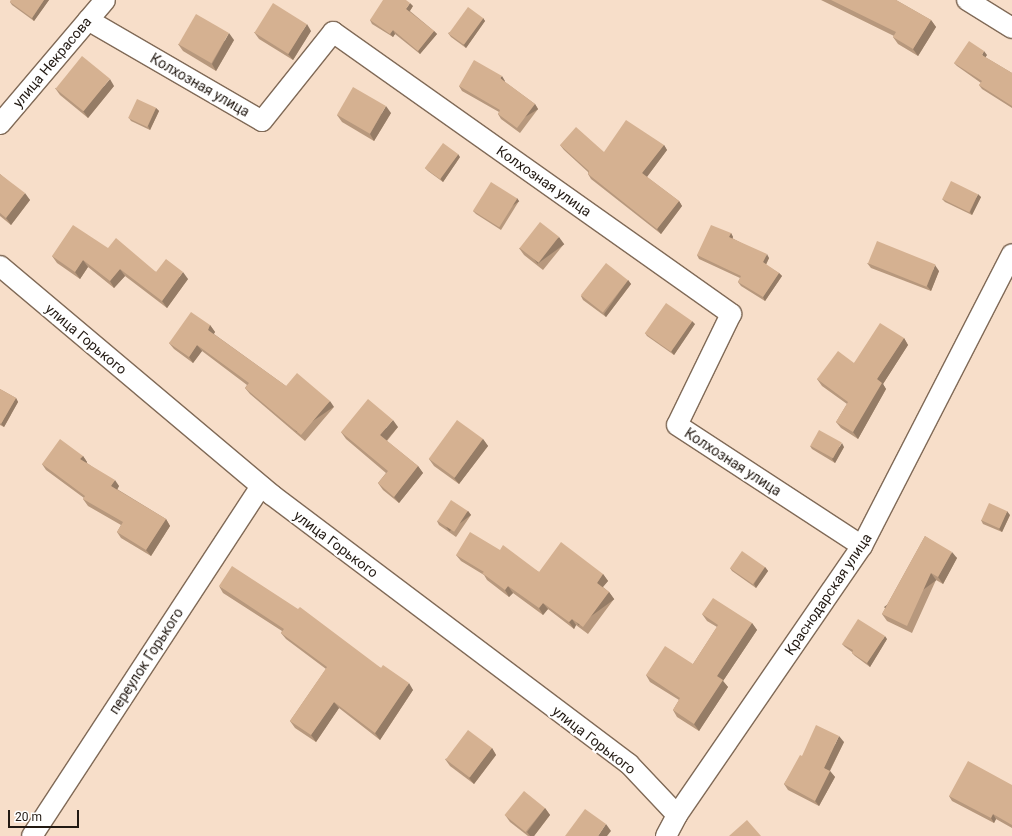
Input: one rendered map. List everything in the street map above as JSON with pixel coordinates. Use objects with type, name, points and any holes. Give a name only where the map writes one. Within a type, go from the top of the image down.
[{"type":"street","name":"улица Некрасова","points":[[0,124],[104,0]]},
{"type":"street","points":[[967,0],[1012,28]]},
{"type":"street","name":"Колхозная улица","points":[[88,20],[262,121],[333,32],[731,314],[677,425],[862,546]]},
{"type":"street","name":"Краснодарская улица","points":[[666,836],[677,815],[862,546],[1012,254]]},
{"type":"street","name":"улица Горького","points":[[0,266],[261,486],[629,764],[677,815]]},
{"type":"street","name":"переулок Горького","points":[[32,836],[261,486]]},
{"type":"building","points":[[11,0],[44,0],[32,18],[10,2]]},
{"type":"building","points":[[383,0],[406,0],[410,3],[406,9],[434,31],[418,51],[393,30],[390,34],[370,20]]},
{"type":"building","points":[[831,0],[896,0],[931,20],[913,49],[893,37],[896,32]]},
{"type":"building","points":[[273,3],[307,24],[288,54],[254,33]]},
{"type":"building","points":[[468,7],[483,18],[464,45],[449,34]]},
{"type":"building","points":[[196,14],[229,33],[211,63],[178,44]]},
{"type":"building","points":[[969,41],[984,51],[982,55],[1012,73],[1012,106],[979,85],[982,81],[954,63]]},
{"type":"building","points":[[82,56],[110,79],[84,111],[56,89]]},
{"type":"building","points":[[474,60],[502,76],[500,78],[535,104],[517,128],[498,114],[500,110],[459,86]]},
{"type":"building","points":[[353,87],[386,106],[370,134],[337,115]]},
{"type":"building","points":[[137,99],[156,108],[147,127],[128,118]]},
{"type":"building","points":[[626,120],[664,145],[642,173],[679,201],[657,229],[588,174],[589,171],[560,145],[576,127],[604,152]]},
{"type":"building","points":[[443,143],[458,154],[440,179],[425,168]]},
{"type":"building","points":[[0,174],[25,193],[6,218],[0,213]]},
{"type":"building","points":[[951,181],[978,194],[969,212],[942,199]]},
{"type":"building","points":[[491,182],[517,198],[499,227],[473,211]]},
{"type":"building","points":[[540,222],[559,237],[539,263],[520,248]]},
{"type":"building","points":[[73,225],[108,248],[116,238],[156,272],[166,259],[183,272],[162,301],[120,269],[110,281],[83,260],[75,272],[52,256]]},
{"type":"building","points":[[711,225],[731,233],[729,237],[767,254],[763,262],[779,273],[763,297],[738,282],[741,276],[697,255]]},
{"type":"building","points":[[877,241],[935,265],[926,287],[868,263]]},
{"type":"building","points":[[606,263],[628,280],[603,313],[581,295]]},
{"type":"building","points":[[666,303],[692,321],[671,352],[645,333]]},
{"type":"building","points":[[191,312],[210,325],[208,330],[286,386],[297,373],[330,401],[301,435],[245,388],[249,383],[197,345],[189,357],[169,343]]},
{"type":"building","points":[[880,323],[904,338],[877,379],[882,383],[853,432],[836,422],[848,402],[817,379],[838,351],[854,363]]},
{"type":"building","points":[[0,389],[16,398],[1,424],[0,423]]},
{"type":"building","points":[[368,399],[393,420],[380,435],[418,466],[394,497],[378,483],[388,471],[341,432]]},
{"type":"building","points":[[457,420],[483,439],[455,478],[429,459]]},
{"type":"building","points":[[819,430],[842,443],[833,458],[810,446]]},
{"type":"building","points":[[60,439],[83,456],[80,459],[115,480],[111,486],[166,519],[146,550],[117,532],[123,522],[83,499],[85,496],[42,464]]},
{"type":"building","points":[[451,500],[468,511],[454,532],[437,521]]},
{"type":"building","points":[[989,503],[1007,511],[1000,528],[981,520]]},
{"type":"building","points":[[470,532],[500,550],[503,545],[539,572],[561,542],[603,574],[597,583],[609,592],[583,627],[572,619],[569,622],[543,603],[539,608],[508,586],[505,590],[482,573],[484,572],[456,555]]},
{"type":"building","points":[[925,536],[952,552],[938,577],[931,573],[907,626],[882,614]]},
{"type":"building","points":[[742,551],[765,567],[753,584],[730,568]]},
{"type":"building","points":[[232,566],[298,609],[300,607],[381,668],[383,665],[409,683],[375,733],[334,702],[311,735],[290,721],[327,667],[281,633],[284,629],[219,586]]},
{"type":"building","points":[[713,598],[752,623],[717,676],[723,680],[694,724],[673,710],[680,698],[646,675],[665,646],[693,664],[718,625],[702,614]]},
{"type":"building","points":[[858,619],[885,636],[867,663],[852,653],[853,650],[842,644]]},
{"type":"building","points":[[816,725],[839,736],[824,768],[830,771],[815,801],[784,784],[800,755],[802,756]]},
{"type":"building","points":[[468,730],[492,748],[470,778],[446,760]]},
{"type":"building","points":[[968,761],[1012,785],[1012,825],[993,814],[991,818],[949,796]]},
{"type":"building","points":[[524,791],[545,808],[525,832],[504,815]]},
{"type":"building","points":[[585,809],[606,824],[598,836],[565,836]]},
{"type":"building","points":[[747,820],[761,836],[729,836]]}]
